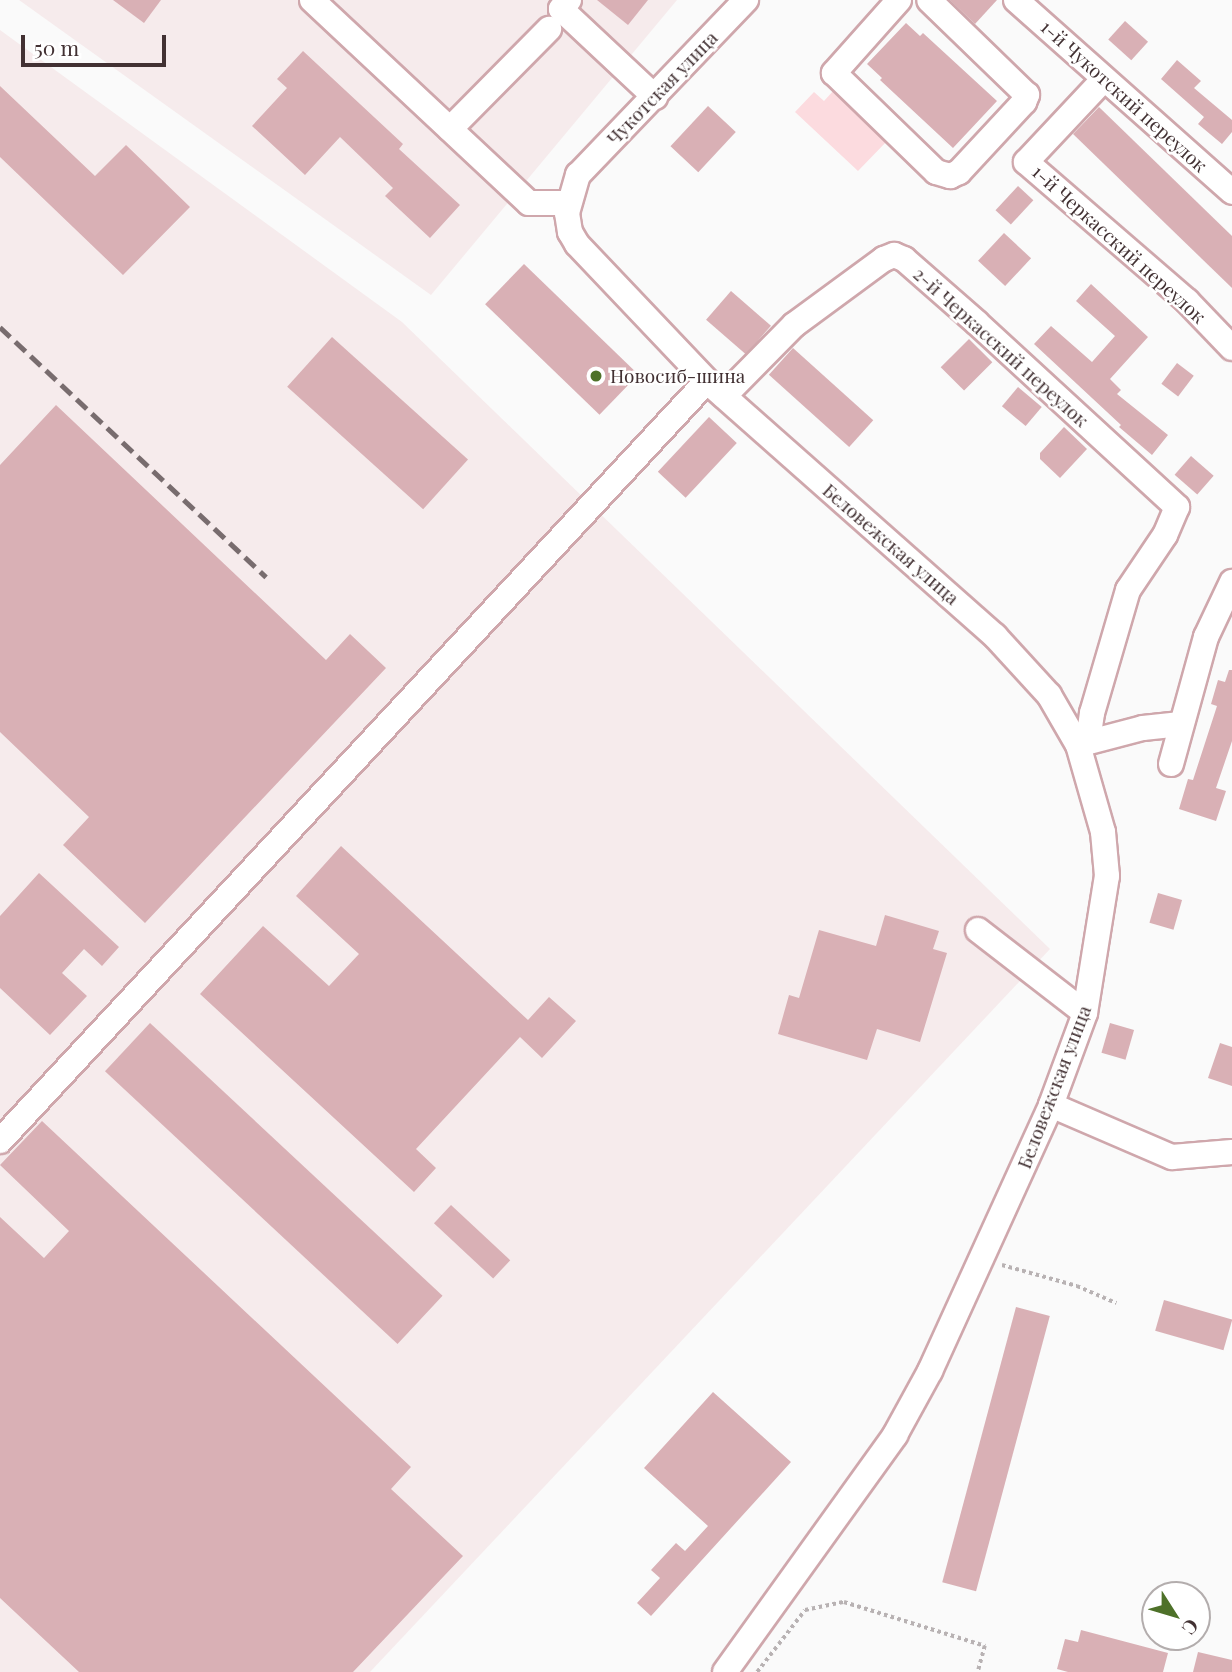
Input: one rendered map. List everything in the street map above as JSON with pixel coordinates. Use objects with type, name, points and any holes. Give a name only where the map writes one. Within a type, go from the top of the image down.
[{"type":"street","points":[[313,0],[529,203],[569,204]]},
{"type":"street","points":[[569,0],[561,9],[655,97]]},
{"type":"street","name":"Чукотская улица","points":[[578,175],[746,0]]},
{"type":"street","points":[[899,0],[834,74],[936,172],[950,176],[959,172],[1027,95],[1025,89],[929,0]]},
{"type":"street","name":"1-й Чукотский переулок","points":[[1016,0],[1232,192]]},
{"type":"street","points":[[450,129],[549,29]]},
{"type":"street","name":"1-й Черкасский переулок","points":[[1104,79],[1027,162],[1186,301],[1232,348]]},
{"type":"street","name":"Беловежская улица","points":[[578,175],[569,204],[570,232],[577,244],[715,389],[995,636],[1049,695],[1083,743],[1103,832],[1107,876],[1085,1013],[1051,1105],[984,1258],[895,1435],[725,1672]]},
{"type":"street","name":"2-й Черкасский переулок","points":[[715,389],[794,325],[884,259],[894,255],[904,259],[977,323],[1177,507],[1165,535],[1128,590],[1083,743]]},
{"type":"street","points":[[0,1141],[715,389]]},
{"type":"street","points":[[1171,764],[1206,637],[1232,582]]},
{"type":"street","points":[[1083,743],[1143,728],[1181,724]]},
{"type":"street","points":[[978,930],[1085,1013]]},
{"type":"street","points":[[1051,1105],[1172,1157],[1232,1152]]},
{"type":"path","points":[[1016,1270],[1077,1286],[1116,1303]]},
{"type":"path","points":[[757,1672],[805,1610],[844,1602],[985,1646],[978,1672]]},
{"type":"shaded area","points":[[19,0],[677,0],[431,295]]},
{"type":"shaded area","points":[[0,30],[402,322],[1050,949],[370,1672],[0,1672]]},
{"type":"shaded area","points":[[834,90],[888,140],[858,171],[795,112],[814,92],[824,101]]},
{"type":"building","points":[[113,0],[161,0],[144,23]]},
{"type":"building","points":[[597,0],[648,0],[628,25]]},
{"type":"building","points":[[950,0],[997,0],[975,24]]},
{"type":"building","points":[[1125,21],[1148,42],[1131,60],[1108,40]]},
{"type":"building","points":[[906,23],[920,36],[923,33],[997,101],[953,148],[880,80],[882,78],[867,64]]},
{"type":"building","points":[[303,51],[403,144],[399,149],[460,205],[430,238],[385,196],[393,188],[340,137],[305,175],[252,126],[287,88],[277,79]]},
{"type":"building","points":[[1177,60],[1201,81],[1194,88],[1232,120],[1232,132],[1222,144],[1198,124],[1204,117],[1161,79]]},
{"type":"building","points":[[0,86],[95,176],[126,145],[190,207],[123,275],[0,157]]},
{"type":"building","points":[[708,106],[736,132],[698,172],[670,146]]},
{"type":"building","points":[[1099,107],[1232,236],[1232,288],[1073,134]]},
{"type":"building","points":[[1018,186],[1033,200],[1011,224],[995,210]]},
{"type":"building","points":[[1004,233],[1031,258],[1005,286],[978,261]]},
{"type":"building","points":[[524,264],[638,374],[599,415],[485,304]]},
{"type":"building","points":[[1091,284],[1148,337],[1110,379],[1121,390],[1117,394],[1168,435],[1152,455],[1119,427],[1121,425],[1034,344],[1051,326],[1092,362],[1115,336],[1076,301]]},
{"type":"building","points":[[731,291],[771,326],[746,354],[706,320]]},
{"type":"building","points":[[332,337],[468,459],[423,509],[287,387]]},
{"type":"building","points":[[969,339],[992,362],[964,391],[941,367]]},
{"type":"building","points":[[793,348],[873,420],[849,447],[769,375]]},
{"type":"building","points":[[1177,363],[1194,376],[1178,396],[1161,384]]},
{"type":"building","points":[[1018,387],[1042,407],[1026,426],[1002,406]]},
{"type":"building","points":[[56,405],[326,660],[350,634],[386,668],[145,923],[63,845],[89,817],[0,732],[0,465]]},
{"type":"building","points":[[709,417],[737,443],[686,498],[658,472]]},
{"type":"building","points":[[1064,427],[1087,449],[1060,478],[1040,459],[1040,453]]},
{"type":"building","points":[[1191,456],[1214,476],[1197,495],[1175,475]]},
{"type":"building","points":[[1229,670],[1232,670],[1232,741],[1216,788],[1226,791],[1216,821],[1179,809],[1188,779],[1193,780],[1217,706],[1211,704],[1218,680],[1225,682]]},
{"type":"building","points":[[341,846],[528,1020],[549,997],[576,1021],[542,1058],[520,1037],[416,1149],[436,1168],[414,1192],[200,994],[263,926],[329,986],[359,954],[296,896]]},
{"type":"building","points":[[39,873],[119,947],[102,966],[84,949],[62,973],[87,996],[50,1035],[0,988],[0,916]]},
{"type":"building","points":[[1158,893],[1182,900],[1173,930],[1149,923]]},
{"type":"building","points":[[885,915],[939,931],[933,949],[947,953],[920,1042],[877,1029],[867,1060],[778,1034],[789,995],[799,998],[819,930],[876,946]]},
{"type":"building","points":[[150,1023],[443,1296],[398,1344],[105,1071]]},
{"type":"building","points":[[1110,1023],[1134,1030],[1125,1060],[1101,1053]]},
{"type":"building","points":[[1220,1043],[1232,1047],[1232,1086],[1208,1078]]},
{"type":"building","points":[[42,1121],[411,1467],[391,1489],[463,1556],[353,1672],[79,1672],[0,1598],[0,1217],[44,1258],[69,1231],[0,1165]]},
{"type":"building","points":[[451,1205],[510,1260],[493,1279],[434,1223]]},
{"type":"building","points":[[1164,1300],[1232,1319],[1223,1350],[1155,1331]]},
{"type":"building","points":[[1016,1307],[1050,1316],[976,1591],[942,1582]]},
{"type":"building","points":[[713,1392],[791,1462],[651,1616],[637,1603],[660,1578],[651,1570],[676,1543],[685,1551],[708,1526],[644,1468]]},
{"type":"building","points":[[1081,1630],[1141,1646],[1141,1651],[1168,1653],[1163,1672],[1068,1672],[1057,1669],[1065,1639],[1078,1642]]},
{"type":"building","points":[[1198,1652],[1232,1660],[1232,1672],[1193,1672]]},
{"type":"railway","points":[[0,327],[266,577]]},
{"type":"place","name":"Новосиб-шина","points":[[596,376]]}]
